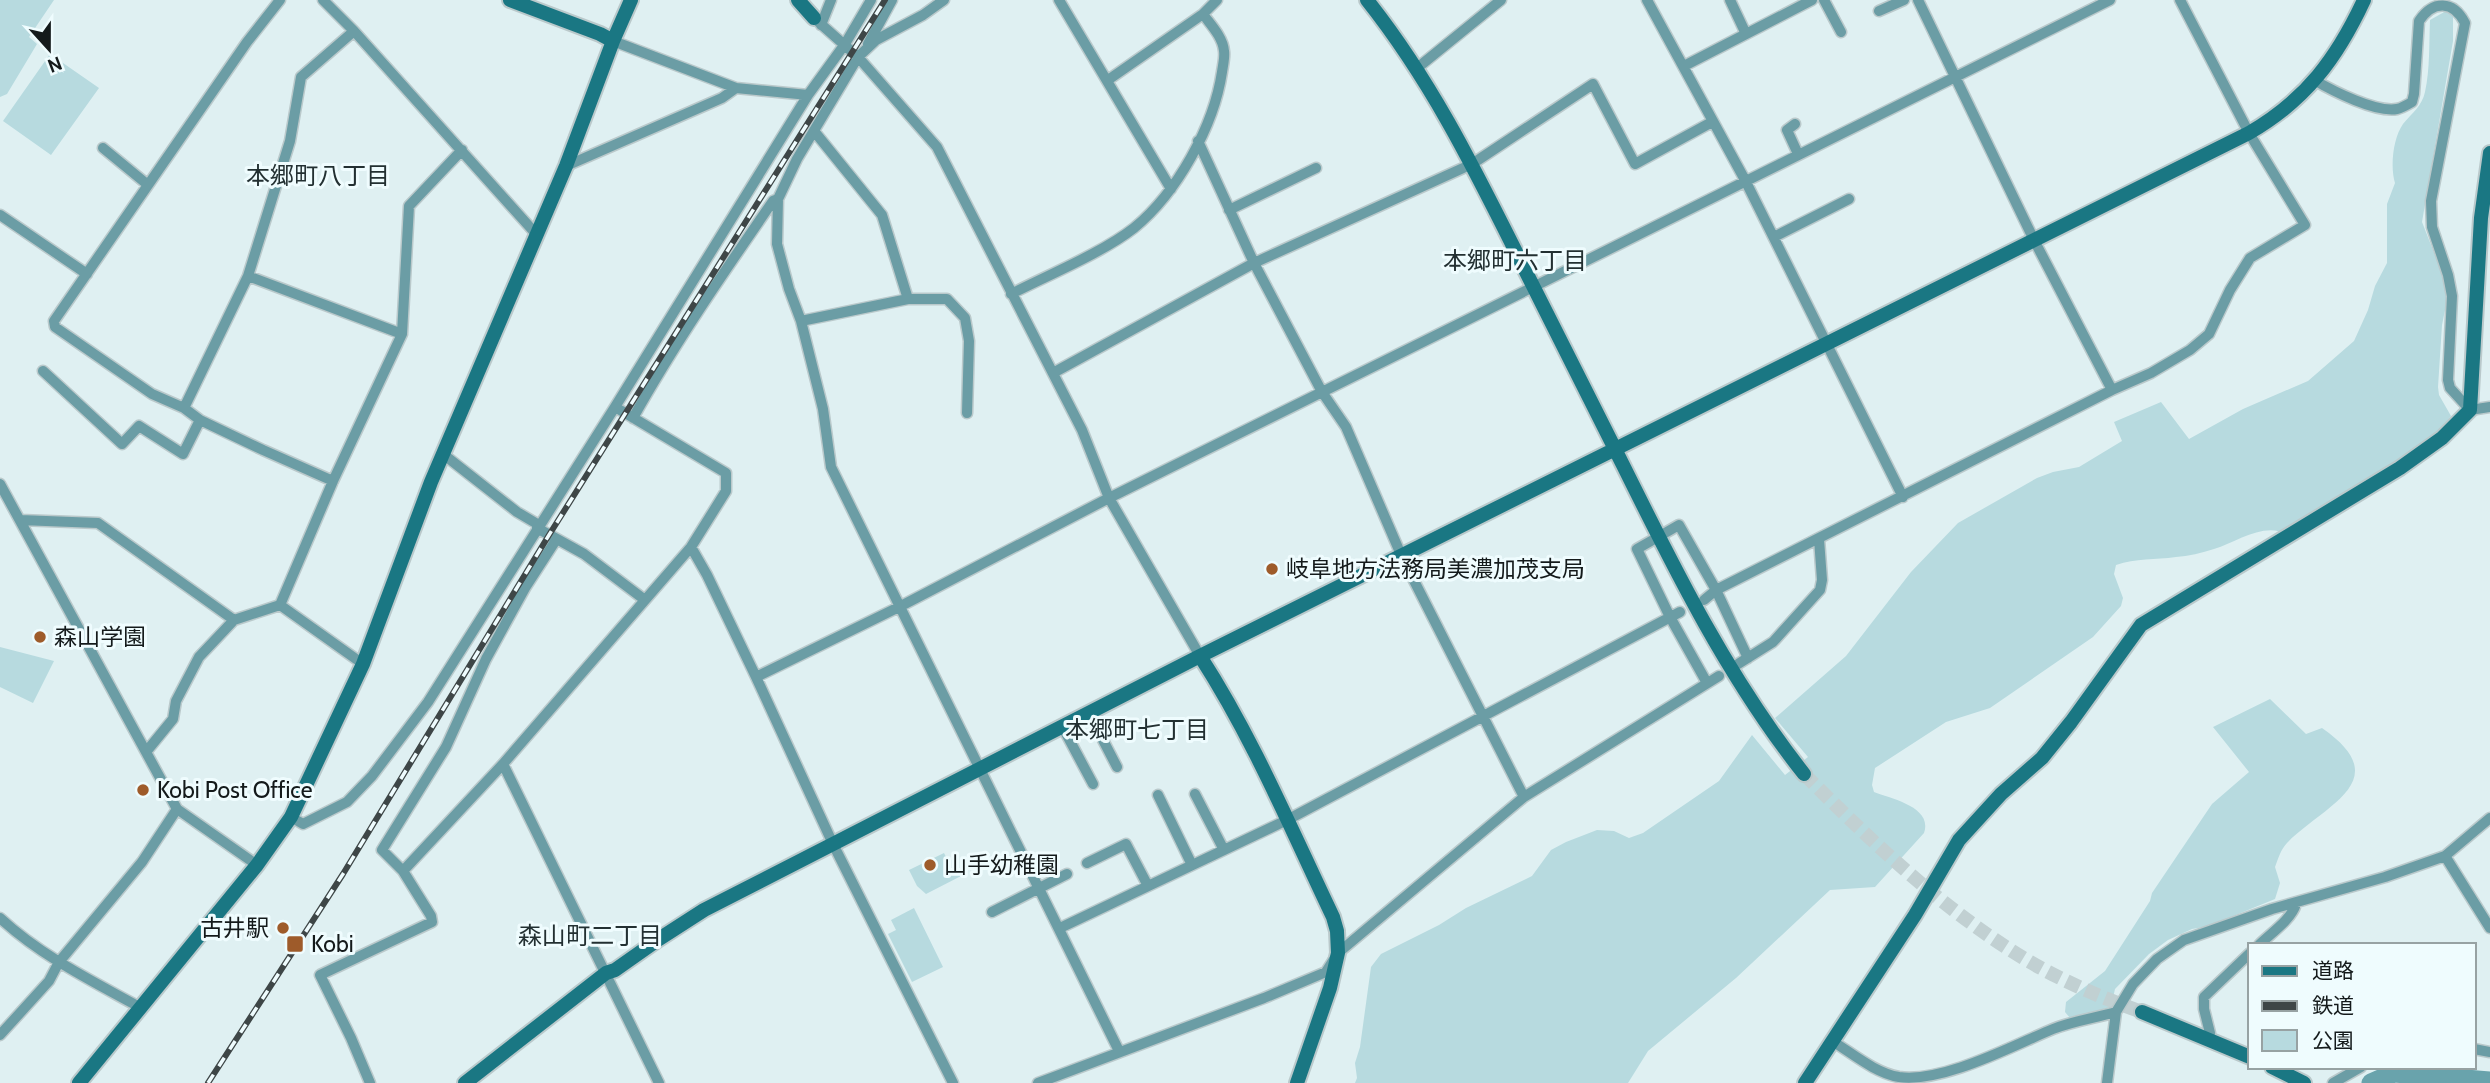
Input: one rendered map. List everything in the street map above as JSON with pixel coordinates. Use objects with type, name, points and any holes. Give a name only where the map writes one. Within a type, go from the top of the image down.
[{"type":"street","points":[[280,0],[247,42],[54,321],[55,327],[152,394],[333,481]]},
{"type":"street","points":[[323,0],[537,235]]},
{"type":"street","points":[[510,0],[736,88],[808,95]]},
{"type":"street","points":[[79,1083],[257,865],[291,817],[363,664],[443,454],[566,166],[612,41],[631,0]]},
{"type":"street","points":[[798,0],[818,22],[845,44],[862,53],[937,147],[1082,430],[1110,498],[1241,727],[1333,917],[1338,953],[1330,988],[1297,1083]]},
{"type":"street","points":[[818,22],[831,0]]},
{"type":"street","points":[[291,817],[303,824],[348,802],[372,776],[428,702],[808,95],[845,44],[871,0]]},
{"type":"street","points":[[892,0],[862,53],[839,85],[797,159],[778,199],[777,244],[801,321],[823,409],[831,467],[1119,1051]]},
{"type":"street","points":[[862,53],[876,40],[923,15],[944,0]]},
{"type":"street","points":[[1059,0],[1171,189]]},
{"type":"street","points":[[1108,80],[1203,14],[1217,0]]},
{"type":"street","points":[[1367,0],[1439,103],[1472,164],[1657,537],[1735,677],[1770,732],[1804,774]]},
{"type":"street","points":[[1416,69],[1501,0]]},
{"type":"street","points":[[1647,0],[1745,180],[1903,497]]},
{"type":"street","points":[[1730,0],[1746,34]]},
{"type":"street","points":[[1684,66],[1812,0]]},
{"type":"street","points":[[1824,0],[1841,32]]},
{"type":"street","points":[[1880,11],[1904,0]]},
{"type":"street","points":[[1918,0],[2035,240],[2112,390]]},
{"type":"street","points":[[755,677],[1745,180],[2110,0]]},
{"type":"street","points":[[1704,600],[1716,590],[2112,390],[2151,373],[2190,350],[2209,334],[2230,290],[2250,258],[2305,225],[2249,133],[2180,0]]},
{"type":"street","points":[[465,1083],[606,974],[704,910],[1200,656],[2249,133],[2285,111],[2330,63],[2364,0]]},
{"type":"street","points":[[2314,80],[2341,96],[2388,109],[2399,109],[2412,102],[2419,21],[2425,12],[2440,4],[2451,6],[2465,23],[2431,201],[2431,227],[2448,275],[2452,296],[2448,380],[2450,388],[2470,410]]},
{"type":"street","points":[[1011,293],[1115,241],[1149,214],[1171,189],[1211,116],[1219,89],[1224,50],[1220,38],[1203,14]]},
{"type":"street","points":[[184,408],[248,276],[290,141],[301,77],[354,31]]},
{"type":"street","points":[[1053,373],[1254,263],[1472,164],[1593,83],[1635,164],[1712,122]]},
{"type":"street","points":[[566,166],[722,98],[736,88]]},
{"type":"street","points":[[1795,124],[1787,130],[1798,154]]},
{"type":"street","points":[[814,131],[882,215],[908,299]]},
{"type":"street","points":[[1198,141],[1254,263],[1322,392],[1346,427],[1402,556],[1524,797]]},
{"type":"street","points":[[103,148],[148,185]]},
{"type":"street","points":[[146,751],[173,719],[176,701],[199,657],[234,620],[280,605],[333,481],[402,334],[409,206],[462,150]]},
{"type":"street","points":[[2470,410],[2482,218],[2490,153]]},
{"type":"street","points":[[1229,210],[1316,168]]},
{"type":"street","points":[[633,418],[735,257],[773,201],[778,199]]},
{"type":"street","points":[[1774,237],[1849,199]]},
{"type":"street","points":[[0,215],[86,274]]},
{"type":"street","points":[[248,276],[402,334]]},
{"type":"street","points":[[801,321],[908,299],[947,299],[965,318],[968,341],[967,413]]},
{"type":"street","points":[[43,371],[122,444],[139,426],[183,454],[200,419]]},
{"type":"street","points":[[403,871],[503,764],[691,547],[726,491],[726,473],[615,407]]},
{"type":"street","points":[[1805,1083],[1915,915],[1959,840],[2001,794],[2042,758],[2141,625],[2400,468],[2448,433],[2470,410],[2490,407]]},
{"type":"street","points":[[443,454],[517,512],[556,540],[584,554],[645,600]]},
{"type":"street","points":[[0,484],[177,809],[257,865]]},
{"type":"street","points":[[20,520],[98,523],[234,620]]},
{"type":"street","points":[[1707,683],[1670,617],[1637,549],[1679,525],[1716,590],[1748,658]]},
{"type":"street","points":[[1738,664],[1773,642],[1821,590],[1819,539]]},
{"type":"street","points":[[370,1083],[320,975],[432,922],[403,871],[382,850],[446,747],[493,647],[525,588],[556,540]]},
{"type":"street","points":[[691,547],[707,575],[833,844],[953,1083]]},
{"type":"street","points":[[280,605],[363,664]]},
{"type":"street","points":[[1060,928],[1287,820],[1680,612]]},
{"type":"street","points":[[1038,1083],[1326,972],[1338,953],[1524,797],[1718,676]]},
{"type":"street","points":[[1089,713],[1117,767]]},
{"type":"street","points":[[1062,726],[1093,784]]},
{"type":"street","points":[[503,764],[659,1083]]},
{"type":"street","points":[[1195,794],[1224,850]]},
{"type":"street","points":[[1158,795],[1192,865]]},
{"type":"street","points":[[0,1035],[49,981],[59,962],[142,862],[177,809]]},
{"type":"street","points":[[2107,1083],[2116,1012],[2133,984],[2157,959],[2184,940],[2272,909],[2296,904],[2445,856],[2490,818]]},
{"type":"street","points":[[1087,863],[1126,844],[1148,886]]},
{"type":"street","points":[[2445,856],[2490,928]]},
{"type":"street","points":[[992,912],[1067,874]]},
{"type":"street","points":[[2261,943],[2285,920],[2296,904]]},
{"type":"street","points":[[0,918],[59,962],[141,1008]]},
{"type":"street","points":[[2207,1039],[2210,1033],[2204,997],[2248,955]]},
{"type":"street","points":[[1832,1041],[1875,1068],[1896,1076],[1928,1077],[2056,1028],[2116,1012]]},
{"type":"street","points":[[2142,1012],[2248,1056]]},
{"type":"street","points":[[2276,1069],[2304,1083]]},
{"type":"street","points":[[2333,1083],[2358,1069]]},
{"type":"green space","points":[[0,0],[54,0],[29,37],[37,44],[7,94],[0,97]]},
{"type":"green space","points":[[2446,11],[2453,14],[2453,41],[2422,222],[2446,283],[2447,300],[2442,325],[2438,387],[2439,395],[2451,416],[2430,443],[2350,508],[2287,534],[2269,530],[2250,534],[2200,553],[2116,565],[2114,574],[2123,598],[2121,606],[2093,637],[1990,708],[1946,722],[1875,768],[1872,785],[1874,792],[1917,810],[1925,824],[1924,833],[1875,887],[1830,890],[1736,978],[1648,1051],[1628,1083],[1355,1083],[1355,1063],[1360,1047],[1371,967],[1381,954],[1532,876],[1551,850],[1566,842],[1597,830],[1614,831],[1629,838],[1643,833],[1719,781],[1752,735],[1785,775],[1808,757],[1775,718],[1846,656],[1911,572],[1958,523],[2037,478],[2079,467],[2122,441],[2114,422],[2161,402],[2189,439],[2243,409],[2308,381],[2354,341],[2387,263],[2387,204],[2395,183],[2393,161],[2397,137],[2403,124],[2424,97],[2429,65],[2430,20]]},
{"type":"green space","points":[[50,54],[99,88],[51,155],[3,121]]},
{"type":"green space","points":[[0,647],[54,661],[33,703],[0,687]]},
{"type":"green space","points":[[2270,699],[2306,734],[2322,728],[2344,747],[2354,763],[2354,778],[2347,791],[2283,848],[2275,867],[2280,883],[2275,899],[2168,940],[2149,954],[2115,989],[2111,1007],[2070,1018],[2065,1012],[2066,1002],[2105,971],[2150,901],[2152,893],[2212,804],[2249,772],[2213,727]]},
{"type":"green space","points":[[944,853],[948,861],[954,859],[963,875],[926,894],[917,886],[909,870]]},
{"type":"green space","points":[[914,908],[943,967],[912,982],[888,934],[896,930],[891,920]]},
{"type":"green space","points":[[2409,1069],[2469,1069],[2490,1074],[2490,1083],[2399,1083],[2399,1076]]},
{"type":"waterway","points":[[2371,1083],[2394,1073],[2490,1081]]},
{"type":"tunnel","points":[[1804,774],[1909,873],[1965,919],[2025,959],[2068,982],[2142,1012]]},
{"type":"railway","points":[[208,1083],[343,874],[549,535],[885,0]]},
{"type":"place","name":"岐阜地方法務局美濃加茂支局","points":[[1272,569]]},
{"type":"place","name":"森山学園","points":[[40,637]]},
{"type":"place","name":"Kobi Post Office","points":[[143,790]]},
{"type":"place","name":"山手幼稚園","points":[[930,865]]},
{"type":"place","name":"古井駅","points":[[283,928]]},
{"type":"place","name":"Kobi","points":[[295,944]]},
{"type":"district","name":"本郷町八丁目","points":[[318,175]]},
{"type":"district","name":"本郷町六丁目","points":[[1515,260]]},
{"type":"district","name":"本郷町七丁目","points":[[1137,729]]},
{"type":"district","name":"森山町二丁目","points":[[590,935]]}]
